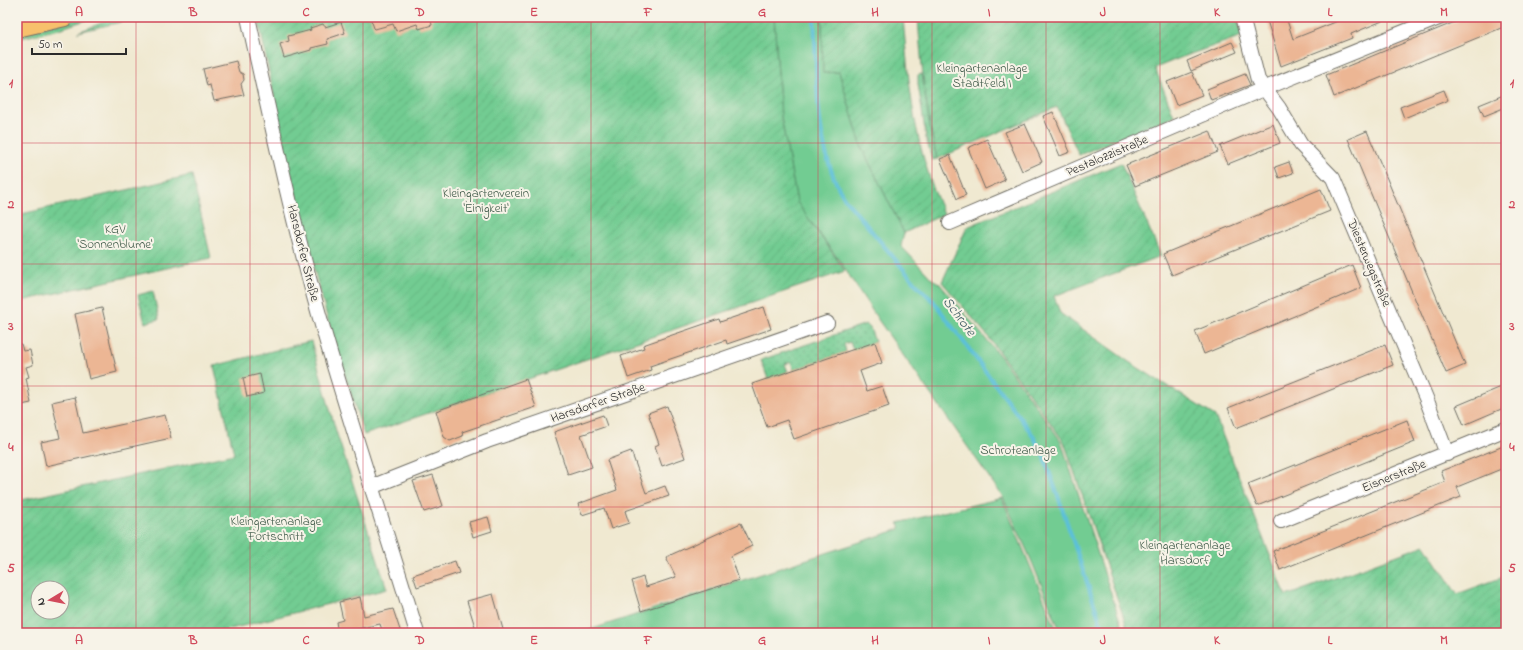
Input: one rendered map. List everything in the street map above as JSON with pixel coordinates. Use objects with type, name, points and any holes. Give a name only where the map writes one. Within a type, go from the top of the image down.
[{"type":"main road","points":[[17,28],[65,17]]},
{"type":"street","name":"Harsdorfer Straße","points":[[248,17],[301,245],[326,338],[417,633]]},
{"type":"street","points":[[1242,17],[1256,76],[1264,89]]},
{"type":"street","name":"Pestalozzistraße","points":[[950,222],[1264,89],[1441,17]]},
{"type":"street","name":"Diesterwegstraße","points":[[1264,89],[1279,108],[1301,145],[1333,178],[1423,391],[1447,454]]},
{"type":"street","name":"Harsdorfer Straße","points":[[371,487],[487,441],[827,324]]},
{"type":"street","name":"Eisnerstraße","points":[[1281,521],[1506,429]]},
{"type":"green space","points":[[86,17],[95,17],[59,29],[17,39],[17,34]]},
{"type":"green space","points":[[117,17],[142,17],[78,32]]},
{"type":"green space","name":"Kleingartenverein 'Einigkeit'","points":[[258,17],[774,17],[781,117],[797,202],[845,271],[364,435],[330,328],[306,239]]},
{"type":"green space","name":"Schroteanlage","points":[[774,17],[822,17],[823,73],[839,72],[862,148],[904,233],[901,246],[932,279],[939,283],[1000,356],[1061,441],[1124,633],[1061,633],[1003,497],[879,321],[841,263],[797,203],[781,117]]},
{"type":"green space","name":"Kleingartenanlage Stadtfeld I","points":[[822,17],[903,17],[914,117],[926,165],[944,214],[904,233],[862,148],[839,72],[823,73]]},
{"type":"green space","name":"Kleingartenanlage Stadtfeld I","points":[[918,17],[1237,17],[1242,36],[1155,68],[1174,116],[1079,155],[1057,107],[937,159],[924,88]]},
{"type":"green space","points":[[922,74],[931,134],[937,159],[932,160],[926,138],[918,84],[918,75]]},
{"type":"green space","name":"Kleingartenanlage Harsdorf","points":[[1121,163],[1161,256],[1054,296],[1060,313],[1129,362],[1215,416],[1286,596],[1425,545],[1457,594],[1506,576],[1506,633],[1129,633],[1064,442],[986,334],[942,282],[967,227]]},
{"type":"green space","name":"KGV 'Sonnenblume'","points":[[192,175],[211,258],[17,302],[17,215]]},
{"type":"green space","points":[[153,291],[159,319],[145,323],[138,295]]},
{"type":"green space","points":[[866,324],[870,328],[875,342],[853,350],[850,342],[844,344],[846,352],[794,370],[791,362],[785,364],[788,372],[768,379],[761,360]]},
{"type":"green space","name":"Kleingartenanlage Fortschritt","points":[[311,341],[336,431],[387,589],[215,633],[17,633],[17,501],[234,454],[214,366]]},
{"type":"green space","points":[[1002,498],[1058,633],[580,633],[900,529],[898,523]]},
{"type":"building","points":[[370,17],[433,17],[433,19],[431,20],[432,25],[419,29],[417,24],[396,31],[393,24],[375,29]]},
{"type":"building","points":[[1266,17],[1286,17],[1293,39],[1348,17],[1392,17],[1351,34],[1352,38],[1281,66]]},
{"type":"building","points":[[1467,17],[1506,17],[1506,26],[1334,97],[1326,75]]},
{"type":"building","points":[[341,22],[345,33],[327,39],[328,44],[311,48],[311,50],[284,58],[280,44],[289,41],[288,36],[311,30],[310,28],[323,24],[325,27]]},
{"type":"building","points":[[1232,42],[1237,52],[1191,71],[1187,61]]},
{"type":"building","points":[[236,61],[239,72],[243,74],[244,80],[241,84],[244,95],[214,101],[210,85],[207,86],[203,69]]},
{"type":"building","points":[[1192,72],[1202,95],[1176,105],[1167,82]]},
{"type":"building","points":[[1245,74],[1250,85],[1211,100],[1207,89]]},
{"type":"building","points":[[1444,90],[1448,100],[1404,118],[1400,107]]},
{"type":"building","points":[[1506,94],[1506,107],[1484,116],[1479,105]]},
{"type":"building","points":[[1053,112],[1070,152],[1060,156],[1043,116]]},
{"type":"building","points":[[1025,124],[1042,162],[1022,171],[1005,132]]},
{"type":"building","points":[[1273,124],[1280,143],[1228,164],[1220,146]]},
{"type":"building","points":[[1210,131],[1218,152],[1135,186],[1126,165]]},
{"type":"building","points":[[1367,131],[1465,365],[1446,373],[1348,139]]},
{"type":"building","points":[[987,139],[1005,180],[985,189],[968,148]]},
{"type":"building","points":[[950,155],[966,195],[957,199],[940,159]]},
{"type":"building","points":[[1289,162],[1293,173],[1279,178],[1275,167]]},
{"type":"building","points":[[1321,189],[1330,211],[1172,275],[1163,254]]},
{"type":"building","points":[[1352,265],[1361,288],[1204,354],[1195,331]]},
{"type":"building","points":[[764,307],[771,329],[727,344],[726,340],[650,366],[651,370],[628,378],[621,356],[644,348],[643,345],[719,319],[720,322]]},
{"type":"building","points":[[102,308],[117,372],[89,379],[75,314]]},
{"type":"building","points":[[875,342],[882,363],[860,371],[867,391],[882,386],[889,406],[794,439],[787,420],[767,427],[752,384]]},
{"type":"building","points":[[17,344],[21,344],[23,351],[30,350],[33,365],[26,367],[29,377],[26,378],[31,403],[17,406]]},
{"type":"building","points":[[1385,345],[1393,365],[1236,428],[1228,408]]},
{"type":"building","points":[[260,374],[264,393],[247,397],[243,378]]},
{"type":"building","points":[[526,379],[536,407],[462,432],[463,436],[450,441],[444,437],[436,411]]},
{"type":"building","points":[[1506,385],[1506,407],[1464,425],[1456,406]]},
{"type":"building","points":[[75,397],[83,433],[165,415],[171,438],[46,466],[41,442],[60,438],[52,402]]},
{"type":"building","points":[[667,406],[685,458],[662,466],[655,446],[659,444],[648,413]]},
{"type":"building","points":[[603,415],[607,426],[581,435],[592,467],[568,475],[554,432]]},
{"type":"building","points":[[1407,420],[1415,442],[1257,506],[1248,484]]},
{"type":"building","points":[[1506,445],[1506,467],[1457,487],[1461,497],[1280,570],[1273,551],[1445,482],[1441,471]]},
{"type":"building","points":[[631,451],[646,493],[665,486],[669,496],[625,511],[629,523],[611,529],[604,508],[582,515],[578,504],[617,490],[607,460]]},
{"type":"building","points":[[433,475],[443,506],[424,512],[413,481]]},
{"type":"building","points":[[488,517],[492,531],[473,537],[469,522]]},
{"type":"building","points":[[741,523],[752,546],[731,556],[739,580],[641,611],[632,581],[643,577],[646,587],[676,577],[666,557]]},
{"type":"building","points":[[455,561],[459,573],[417,587],[413,575]]},
{"type":"building","points":[[493,594],[504,633],[477,633],[467,601]]},
{"type":"building","points":[[360,597],[364,616],[393,609],[401,633],[383,633],[380,624],[338,633],[336,622],[343,620],[339,602]]},
{"type":"waterway","name":"Schrote","points":[[814,17],[819,110],[827,157],[834,178],[844,198],[915,283],[934,302],[1032,434],[1043,455],[1058,496],[1104,633]]}]
